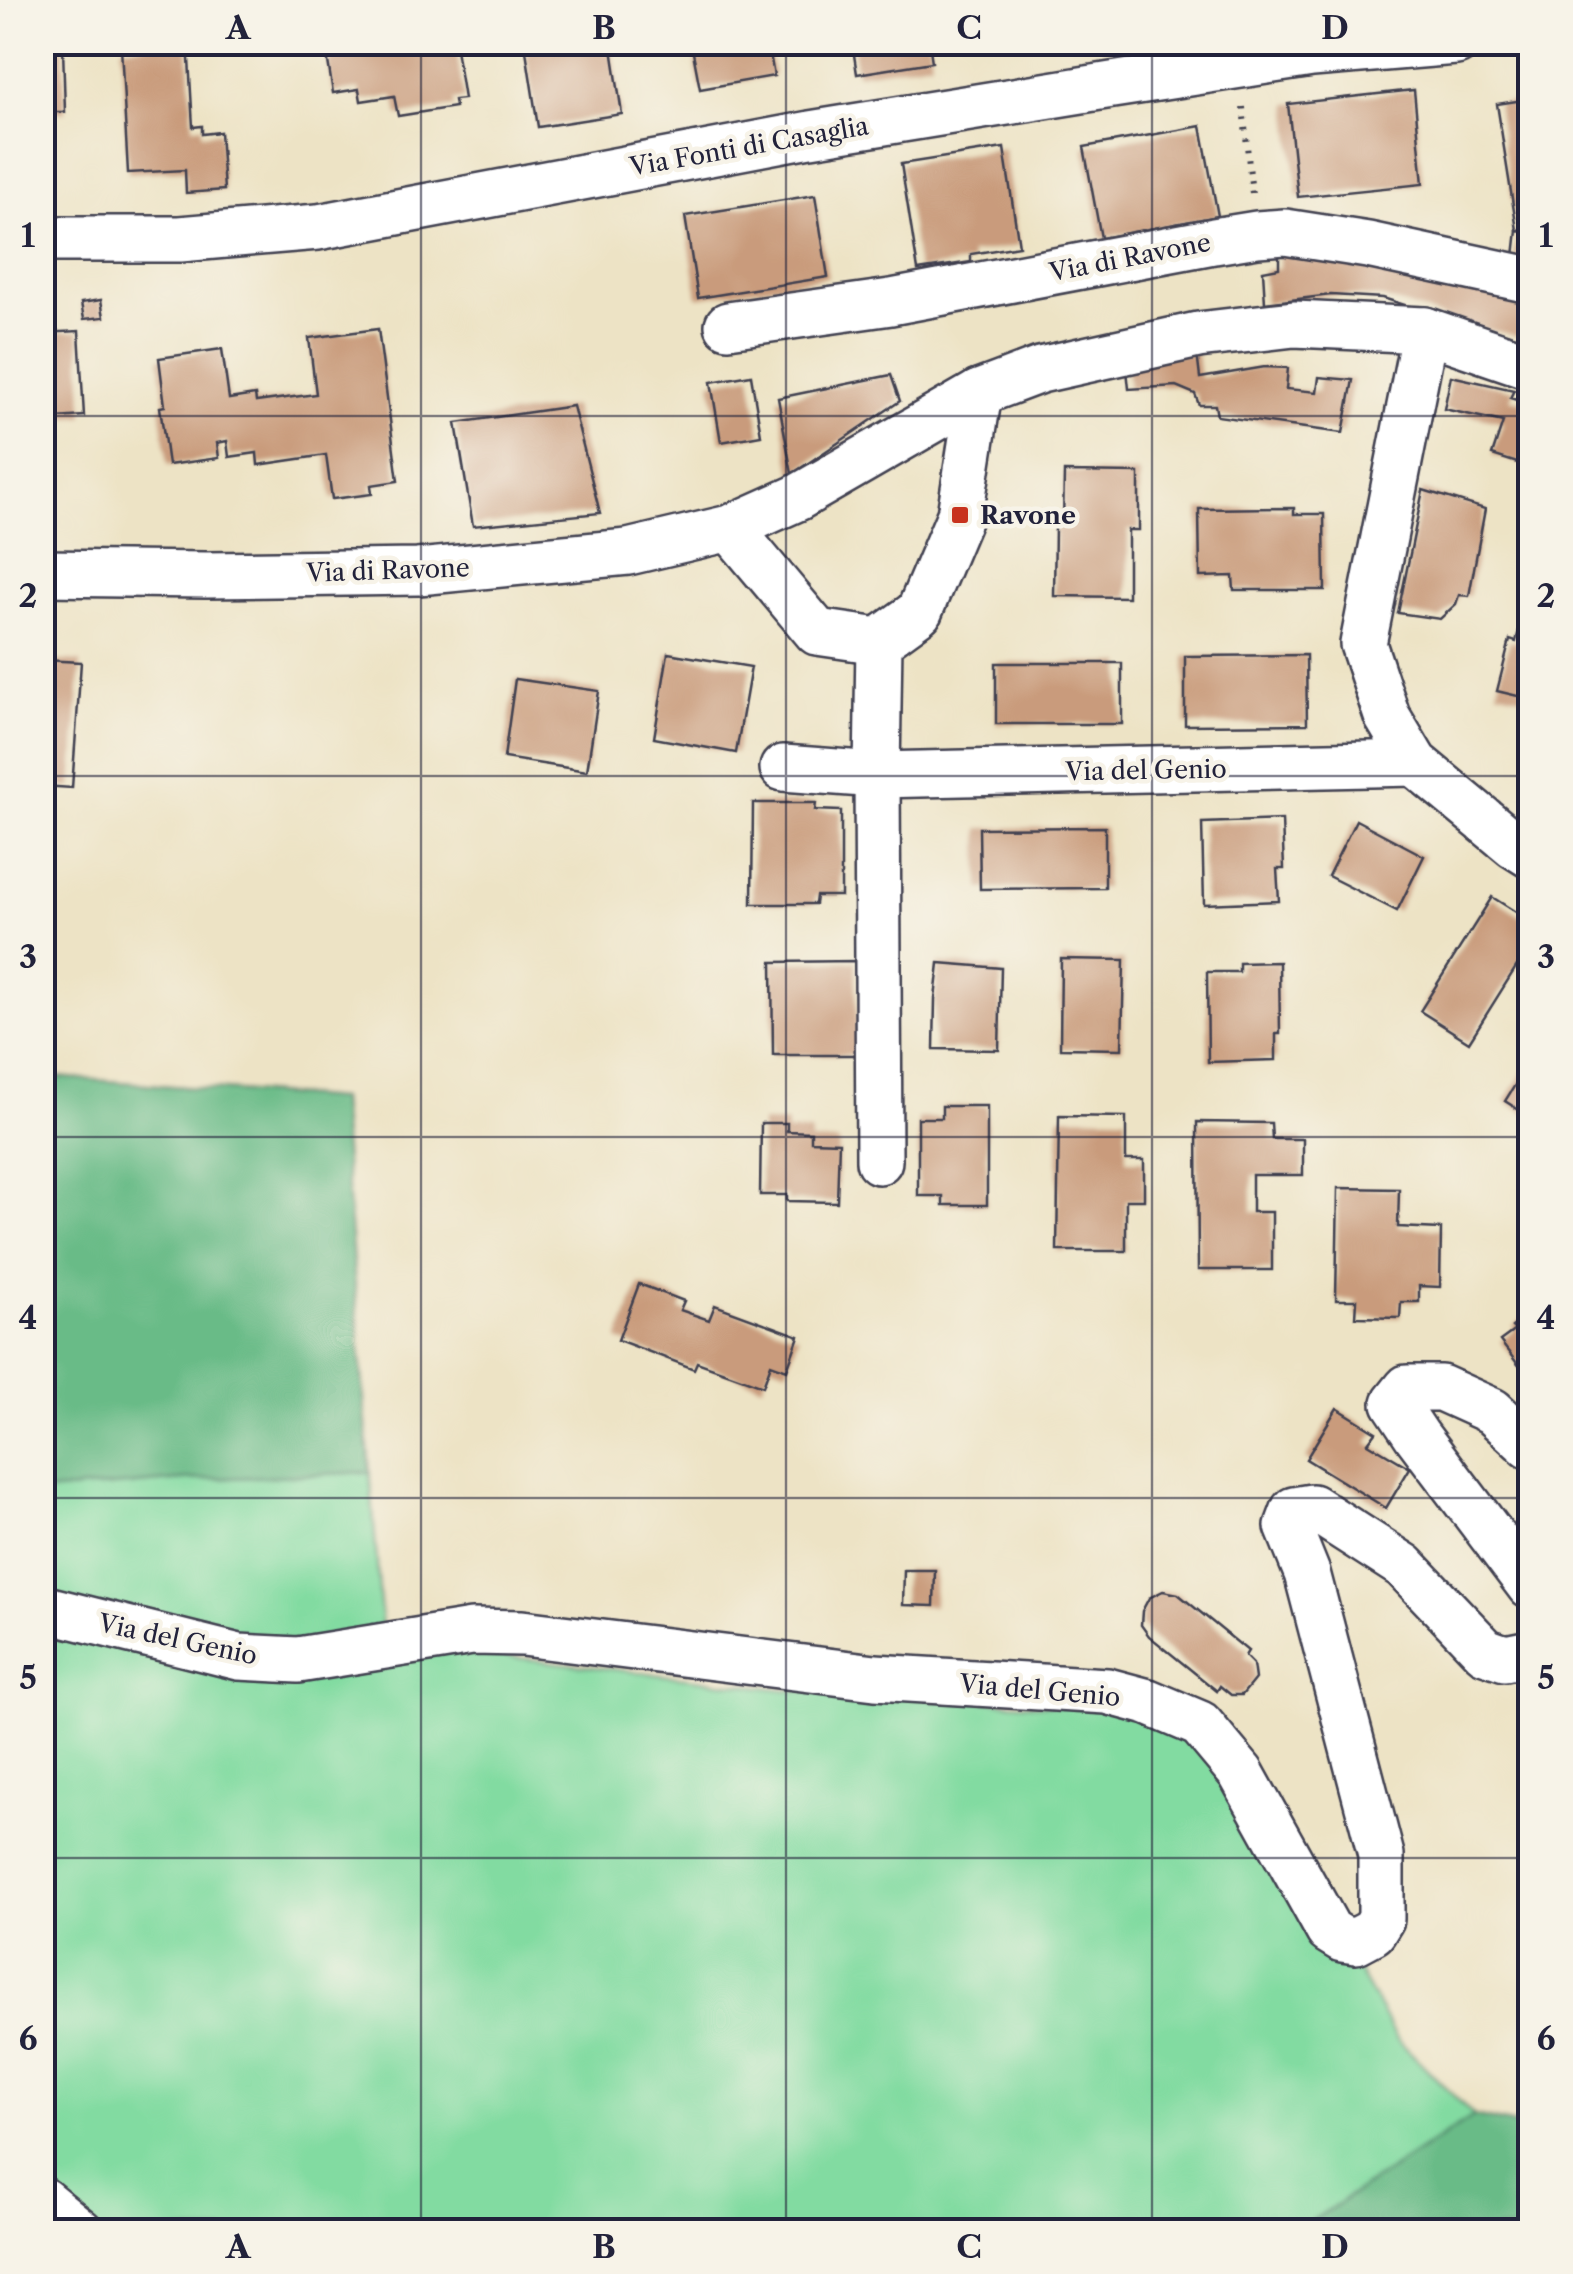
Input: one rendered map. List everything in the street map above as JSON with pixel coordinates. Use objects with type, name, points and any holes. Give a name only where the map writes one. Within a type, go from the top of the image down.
[{"type":"street","name":"Via Fonti di Casaglia","points":[[42,239],[180,239],[318,227],[791,138],[1093,88],[1312,54],[1456,42]]},
{"type":"street","name":"Via di Ravone","points":[[728,325],[891,302],[1214,241],[1285,232],[1368,245],[1530,280]]},
{"type":"street","name":"Via di Ravone","points":[[42,573],[418,572],[628,552],[730,528],[797,498],[979,393],[1040,370],[1198,336],[1294,324],[1425,330],[1530,366]]},
{"type":"street","points":[[1425,330],[1363,644],[1387,716],[1415,763],[1530,855]]},
{"type":"street","points":[[730,528],[817,632],[880,641],[918,612],[960,514],[979,393]]},
{"type":"street","points":[[879,1161],[880,641]]},
{"type":"street","name":"Via del Genio","points":[[784,768],[877,775],[1415,763]]},
{"type":"street","points":[[1530,1446],[1492,1412],[1441,1388],[1407,1388],[1396,1403],[1530,1586]]},
{"type":"street","name":"Via del Genio","points":[[42,1608],[239,1657],[298,1660],[472,1632],[522,1633],[875,1677],[1107,1691],[1148,1702],[1200,1724],[1241,1773],[1329,1930],[1342,1939],[1356,1941],[1373,1932],[1381,1919],[1382,1855],[1306,1573],[1288,1526],[1294,1510],[1312,1506],[1404,1566],[1485,1651],[1506,1658],[1530,1653]]},
{"type":"street","points":[[42,2200],[81,2232]]},
{"type":"green space","points":[[43,1076],[340,1099],[370,1472],[182,1480],[43,1492]]},
{"type":"green space","points":[[370,1472],[383,1642],[788,1690],[1171,1712],[1284,1841],[1397,2039],[1474,2116],[1296,2231],[43,2232],[43,1492],[182,1480]]},
{"type":"green space","points":[[1474,2116],[1530,2128],[1530,2231],[1296,2231]]},
{"type":"building","points":[[188,42],[193,127],[202,126],[202,134],[220,132],[224,190],[186,193],[185,170],[128,173],[121,47]]},
{"type":"building","points":[[325,42],[399,42],[399,46],[455,42],[464,99],[454,100],[455,107],[398,116],[394,96],[361,101],[359,89],[333,93]]},
{"type":"building","points":[[611,42],[622,114],[538,127],[525,44]]},
{"type":"building","points":[[691,42],[768,42],[774,76],[700,89]]},
{"type":"building","points":[[852,42],[929,42],[932,62],[857,74]]},
{"type":"building","points":[[42,48],[63,48],[65,112],[48,112],[48,134],[42,134]]},
{"type":"building","points":[[1414,90],[1423,184],[1298,197],[1288,104]]},
{"type":"building","points":[[1530,99],[1530,228],[1517,230],[1497,104]]},
{"type":"building","points":[[1201,126],[1218,216],[1101,238],[1084,147]]},
{"type":"building","points":[[1004,148],[1019,246],[971,254],[971,262],[918,270],[901,164]]},
{"type":"building","points":[[815,195],[828,277],[698,298],[685,216]]},
{"type":"building","points":[[1517,230],[1530,233],[1530,259],[1514,256]]},
{"type":"building","points":[[1279,249],[1530,290],[1530,339],[1464,324],[1383,298],[1331,295],[1265,303],[1263,271],[1279,268]]},
{"type":"building","points":[[101,300],[104,317],[84,319],[81,303]]},
{"type":"building","points":[[378,329],[398,481],[371,485],[372,494],[332,499],[326,455],[258,465],[257,453],[229,457],[227,441],[217,443],[219,458],[168,465],[160,407],[165,406],[159,358],[222,349],[229,399],[255,395],[256,402],[316,394],[309,338]]},
{"type":"building","points":[[79,331],[84,416],[42,419],[42,333]]},
{"type":"building","points":[[1197,353],[1200,378],[1265,367],[1288,368],[1286,389],[1317,392],[1319,377],[1353,380],[1343,433],[1217,416],[1215,405],[1199,405],[1195,394],[1176,386],[1129,389],[1126,360]]},
{"type":"building","points":[[751,375],[761,435],[721,442],[711,382]]},
{"type":"building","points":[[891,375],[900,401],[792,474],[778,398]]},
{"type":"building","points":[[1451,376],[1514,390],[1510,398],[1530,404],[1530,467],[1492,455],[1503,422],[1444,409]]},
{"type":"building","points":[[573,406],[600,513],[473,526],[456,423]]},
{"type":"building","points":[[1064,472],[1139,473],[1139,530],[1128,530],[1128,597],[1054,596],[1055,525],[1063,525]]},
{"type":"building","points":[[1423,490],[1485,509],[1469,596],[1459,595],[1456,604],[1440,619],[1398,613]]},
{"type":"building","points":[[1294,508],[1294,514],[1324,514],[1325,590],[1234,590],[1233,576],[1200,577],[1199,509]]},
{"type":"building","points":[[1520,626],[1530,628],[1530,699],[1497,691],[1510,640],[1516,642]]},
{"type":"building","points":[[668,653],[751,667],[736,753],[654,738]]},
{"type":"building","points":[[1306,655],[1307,724],[1185,725],[1185,656]]},
{"type":"building","points":[[42,660],[81,662],[72,788],[42,786]]},
{"type":"building","points":[[996,663],[1122,663],[1122,724],[996,724]]},
{"type":"building","points":[[515,679],[599,691],[587,771],[504,758]]},
{"type":"building","points":[[753,803],[816,803],[815,810],[841,811],[841,896],[816,896],[815,904],[752,904]]},
{"type":"building","points":[[1282,820],[1284,869],[1277,869],[1279,901],[1204,904],[1202,823]]},
{"type":"building","points":[[1356,820],[1424,856],[1397,911],[1328,876]]},
{"type":"building","points":[[1105,827],[1105,888],[980,889],[979,828]]},
{"type":"building","points":[[1492,897],[1530,921],[1530,945],[1469,1042],[1420,1011]]},
{"type":"building","points":[[1061,959],[1124,960],[1122,1049],[1060,1048]]},
{"type":"building","points":[[856,961],[857,1055],[773,1055],[772,962]]},
{"type":"building","points":[[1279,962],[1280,1034],[1276,1034],[1276,1060],[1208,1062],[1207,972],[1239,972],[1239,963]]},
{"type":"building","points":[[939,963],[1001,968],[999,1050],[934,1049]]},
{"type":"building","points":[[1530,1061],[1530,1117],[1505,1101]]},
{"type":"building","points":[[942,1106],[987,1106],[987,1205],[943,1205],[943,1196],[918,1196],[918,1118],[942,1118]]},
{"type":"building","points":[[1059,1116],[1126,1117],[1126,1160],[1144,1160],[1144,1200],[1126,1200],[1126,1251],[1057,1251]]},
{"type":"building","points":[[1197,1122],[1271,1123],[1272,1139],[1303,1139],[1303,1175],[1252,1175],[1252,1212],[1272,1212],[1272,1270],[1198,1270]]},
{"type":"building","points":[[761,1123],[787,1123],[787,1131],[811,1132],[811,1141],[839,1142],[837,1202],[787,1201],[787,1195],[760,1195]]},
{"type":"building","points":[[1338,1188],[1399,1189],[1398,1227],[1441,1229],[1440,1287],[1419,1286],[1419,1302],[1401,1302],[1400,1318],[1356,1317],[1357,1300],[1336,1300]]},
{"type":"building","points":[[639,1284],[684,1301],[680,1310],[709,1320],[715,1305],[799,1336],[787,1370],[771,1364],[763,1386],[697,1362],[694,1369],[618,1340]]},
{"type":"building","points":[[1530,1312],[1530,1373],[1527,1376],[1500,1341]]},
{"type":"building","points":[[1337,1408],[1376,1432],[1368,1443],[1410,1468],[1386,1508],[1306,1459]]},
{"type":"building","points":[[904,1570],[935,1570],[934,1606],[903,1605]]},
{"type":"building","points":[[1163,1591],[1178,1594],[1248,1651],[1245,1656],[1253,1664],[1255,1679],[1242,1695],[1231,1695],[1220,1686],[1217,1691],[1149,1636],[1141,1625],[1142,1611],[1149,1598]]},
{"type":"place","name":"Ravone","points":[[960,515]]}]
